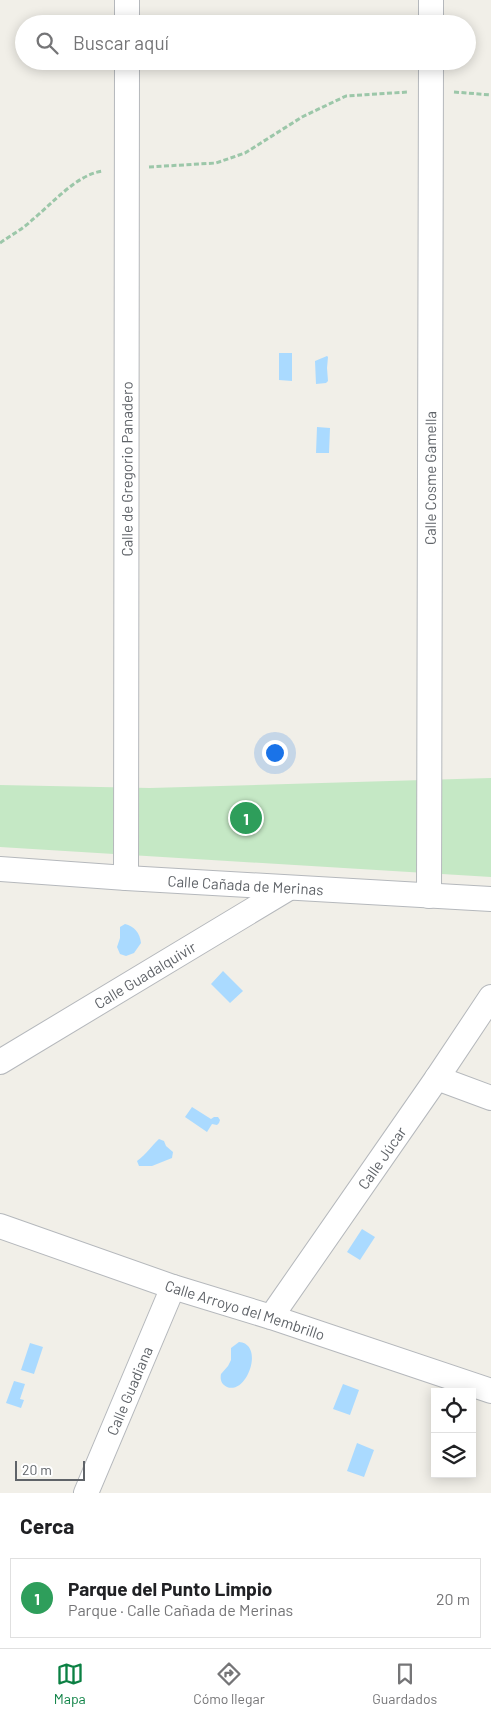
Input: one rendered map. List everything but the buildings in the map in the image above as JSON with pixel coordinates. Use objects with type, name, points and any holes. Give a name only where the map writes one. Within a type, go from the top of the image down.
[{"type":"street","points":[[127,0],[127,15]]},
{"type":"street","points":[[431,0],[431,15]]},
{"type":"street","name":"Calle de Gregorio Panadero","points":[[126,878],[127,70]]},
{"type":"street","name":"Calle Cosme Gamella","points":[[429,896],[431,70]]},
{"type":"street","name":"Calle Cañada de Merinas","points":[[0,869],[491,899]]},
{"type":"street","name":"Calle Guadalquivir","points":[[0,1062],[289,888]]},
{"type":"street","name":"Calle Júcar","points":[[271,1317],[491,997]]},
{"type":"street","points":[[437,1078],[491,1098]]},
{"type":"street","name":"Calle Arroyo del Membrillo","points":[[0,1226],[173,1287],[271,1317],[491,1392]]},
{"type":"street","name":"Calle Guadiana","points":[[86,1493],[173,1287]]},
{"type":"path","points":[[0,243],[31,222],[68,187],[97,172],[127,168],[216,163],[245,153],[302,117],[346,96],[431,91],[491,95]]},
{"type":"green space","points":[[491,778],[491,877],[0,847],[0,785],[150,788]]},
{"type":"water","points":[[279,353],[292,353],[292,381],[279,380]]},
{"type":"water","points":[[327,356],[328,381],[316,384],[315,361]]},
{"type":"water","points":[[317,427],[330,428],[329,453],[316,453]]},
{"type":"water","points":[[125,924],[136,930],[141,943],[134,953],[126,956],[120,954],[117,947],[120,938],[120,927]]},
{"type":"water","points":[[223,971],[243,991],[230,1003],[211,984]]},
{"type":"water","points":[[192,1107],[211,1119],[218,1117],[219,1123],[217,1125],[212,1124],[207,1132],[185,1117]]},
{"type":"water","points":[[159,1139],[164,1141],[166,1146],[173,1152],[172,1158],[152,1166],[139,1166],[137,1161]]},
{"type":"water","points":[[362,1229],[375,1237],[360,1260],[347,1252]]},
{"type":"water","points":[[239,1342],[247,1345],[251,1351],[250,1368],[241,1384],[227,1387],[221,1381],[221,1374],[231,1360],[231,1348]]},
{"type":"water","points":[[30,1343],[43,1347],[34,1374],[21,1370]]},
{"type":"water","points":[[14,1381],[25,1384],[20,1399],[24,1400],[21,1408],[6,1403]]},
{"type":"water","points":[[343,1384],[359,1390],[350,1415],[333,1409]]},
{"type":"water","points":[[357,1443],[374,1450],[364,1477],[347,1471]]},
{"type":"place","name":"Parque del Punto Limpio","points":[[246,818]]}]
